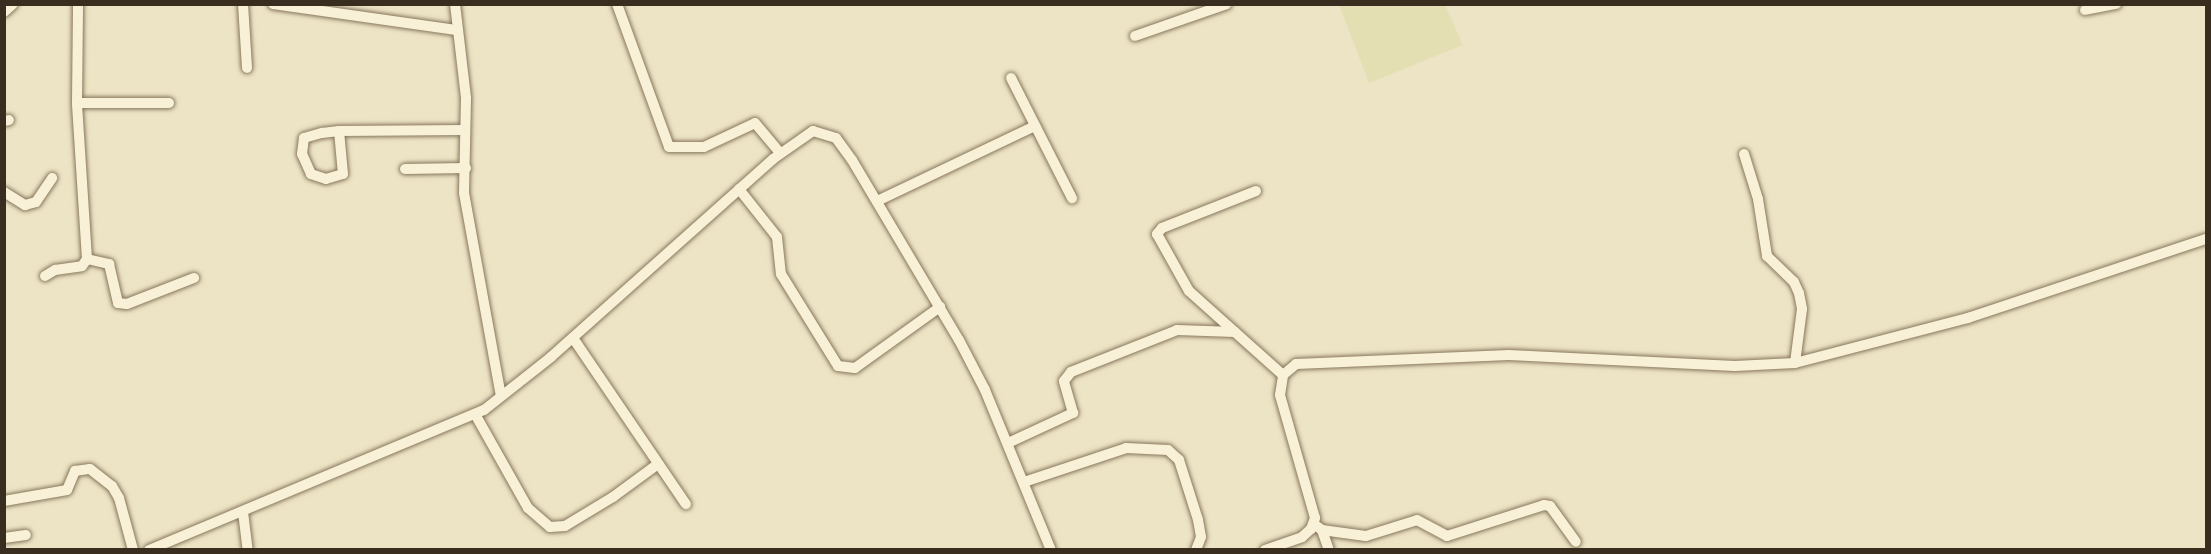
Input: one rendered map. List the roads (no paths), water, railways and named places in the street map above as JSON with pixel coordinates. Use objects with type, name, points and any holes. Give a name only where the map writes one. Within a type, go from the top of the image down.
[{"type":"street","points":[[4,12],[13,4]]},
{"type":"street","points":[[45,276],[55,270],[82,266],[87,260],[77,103],[78,4]]},
{"type":"street","points":[[243,4],[247,68]]},
{"type":"street","points":[[273,4],[456,30]]},
{"type":"street","points":[[454,4],[466,98],[467,210],[501,396]]},
{"type":"street","points":[[617,4],[669,147],[704,147],[755,123],[780,153]]},
{"type":"street","points":[[1135,36],[1227,4]]},
{"type":"street","points":[[2085,10],[2116,4]]},
{"type":"street","points":[[1011,78],[1072,198]]},
{"type":"street","points":[[77,103],[169,103]]},
{"type":"street","points":[[878,201],[1035,126]]},
{"type":"street","points":[[339,132],[343,174],[326,179],[311,174],[302,154],[304,138],[339,132],[465,130]]},
{"type":"street","points":[[149,549],[243,512],[474,414],[501,396],[573,338],[780,153],[800,137],[813,131],[825,132],[841,146],[878,201],[940,307],[985,390],[1051,549]]},
{"type":"street","points":[[1744,154],[1758,199],[1767,256],[1794,282],[1799,293],[1802,309],[1795,363]]},
{"type":"street","points":[[405,169],[466,168]]},
{"type":"street","points":[[4,192],[25,205],[36,202],[52,178]]},
{"type":"street","points":[[739,189],[777,237],[781,274],[838,366],[855,368],[940,307]]},
{"type":"street","points":[[1256,191],[1162,228],[1157,234],[1185,286],[1283,375]]},
{"type":"street","points":[[1329,549],[1318,527],[1280,395],[1283,375],[1304,362],[1509,355],[1735,366],[1795,363],[1958,321],[2206,239]]},
{"type":"street","points":[[87,260],[109,264],[118,303],[127,304],[194,278]]},
{"type":"street","points":[[1008,443],[1072,413],[1074,406],[1064,385],[1071,372],[1177,330],[1235,332]]},
{"type":"street","points":[[573,338],[686,504]]},
{"type":"street","points":[[474,414],[528,508],[550,527],[565,526],[613,497],[658,464]]},
{"type":"street","points":[[1024,482],[1125,448],[1168,450],[1179,460],[1200,528],[1196,549]]},
{"type":"street","points":[[4,501],[67,490],[75,471],[90,469],[112,486],[119,498],[133,549]]},
{"type":"street","points":[[1264,549],[1302,537],[1318,527],[1366,536],[1418,520],[1447,536],[1544,505],[1550,506],[1576,542]]},
{"type":"street","points":[[243,512],[248,549]]},
{"type":"street","points":[[4,538],[26,535]]}]
